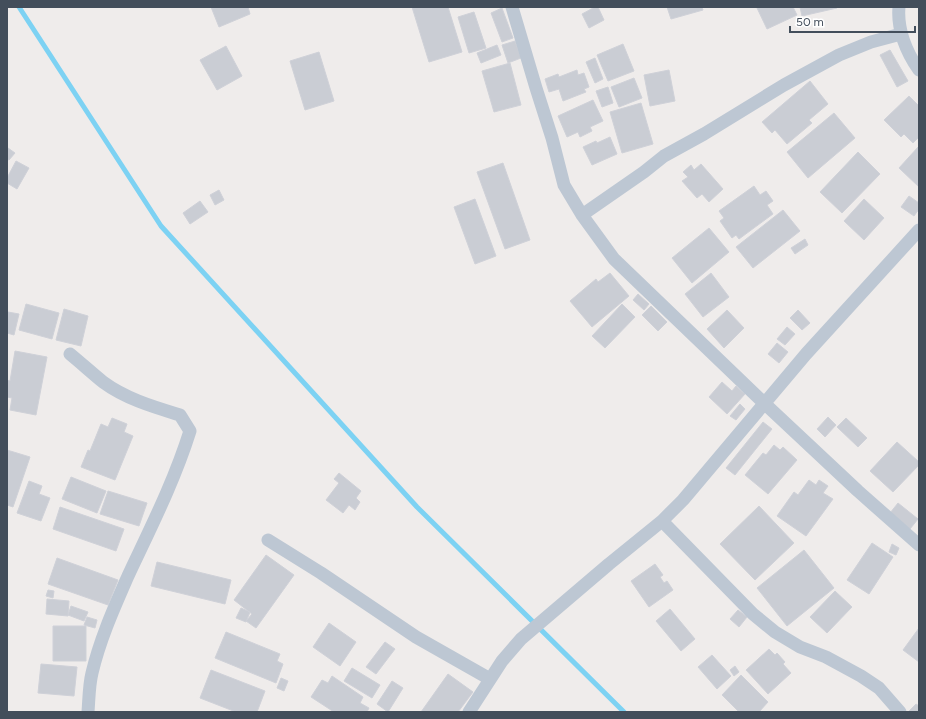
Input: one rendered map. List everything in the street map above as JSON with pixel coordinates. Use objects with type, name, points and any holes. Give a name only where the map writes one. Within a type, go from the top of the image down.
[{"type":"street","points":[[512,7],[552,138],[564,185],[582,215],[614,259],[764,404],[858,492],[919,545]]},
{"type":"street","points":[[900,7],[901,34],[911,59],[919,70]]},
{"type":"street","points":[[582,215],[644,172],[664,156],[704,134],[784,85],[839,55],[871,42],[901,34]]},
{"type":"street","points":[[469,712],[502,661],[528,633],[662,521],[684,500],[735,437],[806,354],[919,230]]},
{"type":"street","points":[[70,354],[104,382],[120,392],[150,406],[180,415],[190,431],[183,455],[171,484],[114,609],[100,645],[92,674],[88,712]]},
{"type":"street","points":[[662,521],[753,614],[775,632],[800,647],[826,657],[861,676],[879,688],[900,712]]},
{"type":"street","points":[[268,540],[321,573],[416,637],[490,679]]},
{"type":"building","points":[[211,7],[248,7],[250,14],[219,27]]},
{"type":"building","points":[[412,7],[448,7],[462,52],[429,62]]},
{"type":"building","points":[[595,7],[598,7],[604,20],[589,28],[582,14]]},
{"type":"building","points":[[667,7],[702,7],[703,10],[671,19]]},
{"type":"building","points":[[793,7],[797,15],[767,29],[757,8]]},
{"type":"building","points":[[800,7],[837,7],[837,8],[802,16]]},
{"type":"building","points":[[502,8],[513,38],[502,42],[491,13]]},
{"type":"building","points":[[474,12],[486,48],[469,53],[458,17]]},
{"type":"building","points":[[515,41],[521,58],[508,63],[502,45]]},
{"type":"building","points":[[623,44],[634,71],[608,81],[597,55]]},
{"type":"building","points":[[497,45],[501,55],[481,63],[477,53]]},
{"type":"building","points":[[226,46],[242,76],[217,90],[200,60]]},
{"type":"building","points":[[890,50],[908,81],[897,87],[880,55]]},
{"type":"building","points":[[319,52],[334,101],[305,110],[290,61]]},
{"type":"building","points":[[595,58],[603,79],[595,83],[586,62]]},
{"type":"building","points":[[510,63],[521,105],[494,112],[482,71]]},
{"type":"building","points":[[577,70],[578,75],[584,73],[589,87],[584,89],[586,92],[563,101],[559,89],[549,92],[545,79],[558,74],[559,77]]},
{"type":"building","points":[[669,70],[675,101],[650,106],[644,75]]},
{"type":"building","points":[[634,78],[642,98],[619,107],[611,87]]},
{"type":"building","points":[[810,81],[828,104],[809,120],[812,123],[787,144],[775,130],[772,133],[762,122]]},
{"type":"building","points":[[608,87],[613,103],[602,107],[596,91]]},
{"type":"building","points":[[909,96],[919,106],[919,137],[913,143],[904,134],[901,137],[884,120]]},
{"type":"building","points":[[593,100],[603,121],[590,127],[592,131],[580,137],[578,132],[567,137],[558,116]]},
{"type":"building","points":[[641,103],[653,144],[622,153],[610,112]]},
{"type":"building","points":[[834,113],[855,138],[808,178],[787,152]]},
{"type":"building","points":[[610,137],[617,154],[592,165],[583,147]]},
{"type":"building","points":[[919,146],[919,187],[899,168]]},
{"type":"building","points":[[8,148],[15,153],[9,160],[7,159]]},
{"type":"building","points":[[858,152],[880,174],[842,213],[820,192]]},
{"type":"building","points":[[16,161],[29,168],[17,189],[7,183],[7,178]]},
{"type":"building","points":[[503,163],[530,240],[505,249],[477,172]]},
{"type":"building","points":[[701,164],[723,189],[709,202],[702,194],[697,198],[682,181],[688,177],[683,172],[691,165],[694,170]]},
{"type":"building","points":[[754,186],[760,195],[766,191],[773,201],[767,205],[773,214],[739,239],[736,235],[732,238],[720,221],[724,218],[719,211]]},
{"type":"building","points":[[219,190],[224,200],[215,205],[210,195]]},
{"type":"building","points":[[909,196],[919,203],[919,209],[914,216],[901,207]]},
{"type":"building","points":[[475,199],[496,256],[475,264],[454,207]]},
{"type":"building","points":[[864,199],[884,218],[864,240],[844,221]]},
{"type":"building","points":[[200,201],[208,212],[190,224],[183,213]]},
{"type":"building","points":[[783,210],[800,231],[753,268],[736,247]]},
{"type":"building","points":[[709,228],[729,252],[692,283],[672,258]]},
{"type":"building","points":[[805,239],[808,245],[795,254],[791,248]]},
{"type":"building","points":[[610,273],[629,296],[592,327],[570,301],[596,279],[598,282]]},
{"type":"building","points":[[711,273],[729,297],[703,317],[685,294]]},
{"type":"building","points":[[638,294],[649,304],[644,310],[633,300]]},
{"type":"building","points":[[26,304],[59,313],[52,339],[19,330]]},
{"type":"building","points":[[622,304],[635,317],[605,348],[592,336]]},
{"type":"building","points":[[651,306],[667,322],[658,331],[642,315]]},
{"type":"building","points":[[64,309],[88,316],[81,346],[56,340]]},
{"type":"building","points":[[727,310],[744,328],[724,348],[707,329]]},
{"type":"building","points":[[798,310],[810,323],[802,330],[790,318]]},
{"type":"building","points":[[8,312],[19,314],[14,335],[7,333]]},
{"type":"building","points":[[787,327],[795,334],[785,345],[777,339]]},
{"type":"building","points":[[777,343],[788,352],[779,363],[768,354]]},
{"type":"building","points":[[15,351],[47,357],[36,415],[10,410],[12,398],[7,397],[7,380],[10,381]]},
{"type":"building","points":[[722,382],[732,391],[736,386],[745,394],[727,414],[709,397]]},
{"type":"building","points":[[740,404],[745,409],[736,420],[730,416]]},
{"type":"building","points":[[828,417],[836,425],[825,437],[817,429]]},
{"type":"building","points":[[112,418],[127,424],[124,432],[133,436],[115,480],[81,467],[88,450],[90,451],[101,424],[108,427]]},
{"type":"building","points":[[846,418],[867,438],[858,447],[837,427]]},
{"type":"building","points":[[763,422],[772,429],[735,475],[726,468]]},
{"type":"building","points":[[897,442],[919,462],[919,465],[893,492],[870,471]]},
{"type":"building","points":[[774,445],[780,450],[783,447],[797,460],[768,494],[745,475],[763,453],[766,455]]},
{"type":"building","points":[[7,450],[30,457],[13,507],[7,505]]},
{"type":"building","points":[[339,473],[361,491],[356,498],[360,502],[355,510],[349,505],[343,513],[326,500],[339,483],[334,479]]},
{"type":"building","points":[[71,477],[106,491],[97,513],[62,499]]},
{"type":"building","points":[[809,480],[816,485],[819,480],[828,486],[823,493],[833,499],[806,536],[777,516],[794,492],[798,495]]},
{"type":"building","points":[[29,481],[42,486],[39,494],[50,498],[41,521],[17,513]]},
{"type":"building","points":[[108,491],[147,503],[139,526],[100,514]]},
{"type":"building","points":[[898,503],[918,519],[910,529],[890,513]]},
{"type":"building","points":[[759,506],[794,543],[755,580],[720,544]]},
{"type":"building","points":[[60,507],[124,529],[116,551],[53,529]]},
{"type":"building","points":[[872,543],[893,557],[869,594],[847,580]]},
{"type":"building","points":[[892,544],[899,548],[896,555],[889,552]]},
{"type":"building","points":[[804,550],[834,588],[787,626],[757,588]]},
{"type":"building","points":[[266,555],[294,575],[256,628],[246,621],[252,614],[234,600]]},
{"type":"building","points":[[57,558],[118,580],[108,605],[48,584]]},
{"type":"building","points":[[157,562],[231,580],[225,604],[151,586]]},
{"type":"building","points":[[655,564],[663,575],[660,577],[664,583],[667,581],[673,590],[649,607],[631,581]]},
{"type":"building","points":[[48,590],[54,591],[53,598],[46,596]]},
{"type":"building","points":[[835,591],[852,607],[827,633],[810,617]]},
{"type":"building","points":[[47,599],[69,601],[68,616],[46,614]]},
{"type":"building","points":[[71,606],[88,612],[84,621],[68,615]]},
{"type":"building","points":[[241,608],[250,612],[246,622],[236,618]]},
{"type":"building","points":[[670,609],[695,639],[681,651],[656,621]]},
{"type":"building","points":[[738,610],[747,617],[739,627],[730,619]]},
{"type":"building","points":[[87,617],[97,620],[95,628],[84,625]]},
{"type":"building","points":[[329,623],[356,642],[340,666],[313,647]]},
{"type":"building","points":[[53,626],[86,626],[86,661],[53,661]]},
{"type":"building","points":[[919,628],[919,662],[903,650]]},
{"type":"building","points":[[226,632],[280,654],[277,661],[283,664],[276,683],[215,658]]},
{"type":"building","points":[[385,642],[395,649],[376,674],[366,667]]},
{"type":"building","points":[[769,649],[775,655],[777,653],[785,662],[783,664],[791,673],[768,694],[746,670]]},
{"type":"building","points":[[712,655],[731,676],[717,689],[698,667]]},
{"type":"building","points":[[41,664],[77,667],[74,696],[38,693]]},
{"type":"building","points":[[735,666],[739,672],[734,676],[730,670]]},
{"type":"building","points":[[352,668],[380,685],[372,698],[344,681]]},
{"type":"building","points":[[211,670],[265,691],[257,712],[236,712],[200,698]]},
{"type":"building","points":[[448,674],[473,692],[458,712],[421,712]]},
{"type":"building","points":[[741,675],[768,702],[759,712],[739,712],[722,695]]},
{"type":"building","points":[[332,676],[363,697],[360,703],[369,708],[367,712],[334,712],[311,697],[322,680],[328,683]]},
{"type":"building","points":[[281,678],[288,681],[284,691],[277,688]]},
{"type":"building","points":[[392,681],[403,688],[388,712],[377,704]]},
{"type":"building","points":[[916,704],[919,706],[919,712],[908,712]]},
{"type":"waterway","points":[[19,7],[161,226],[417,507],[624,712]]}]
